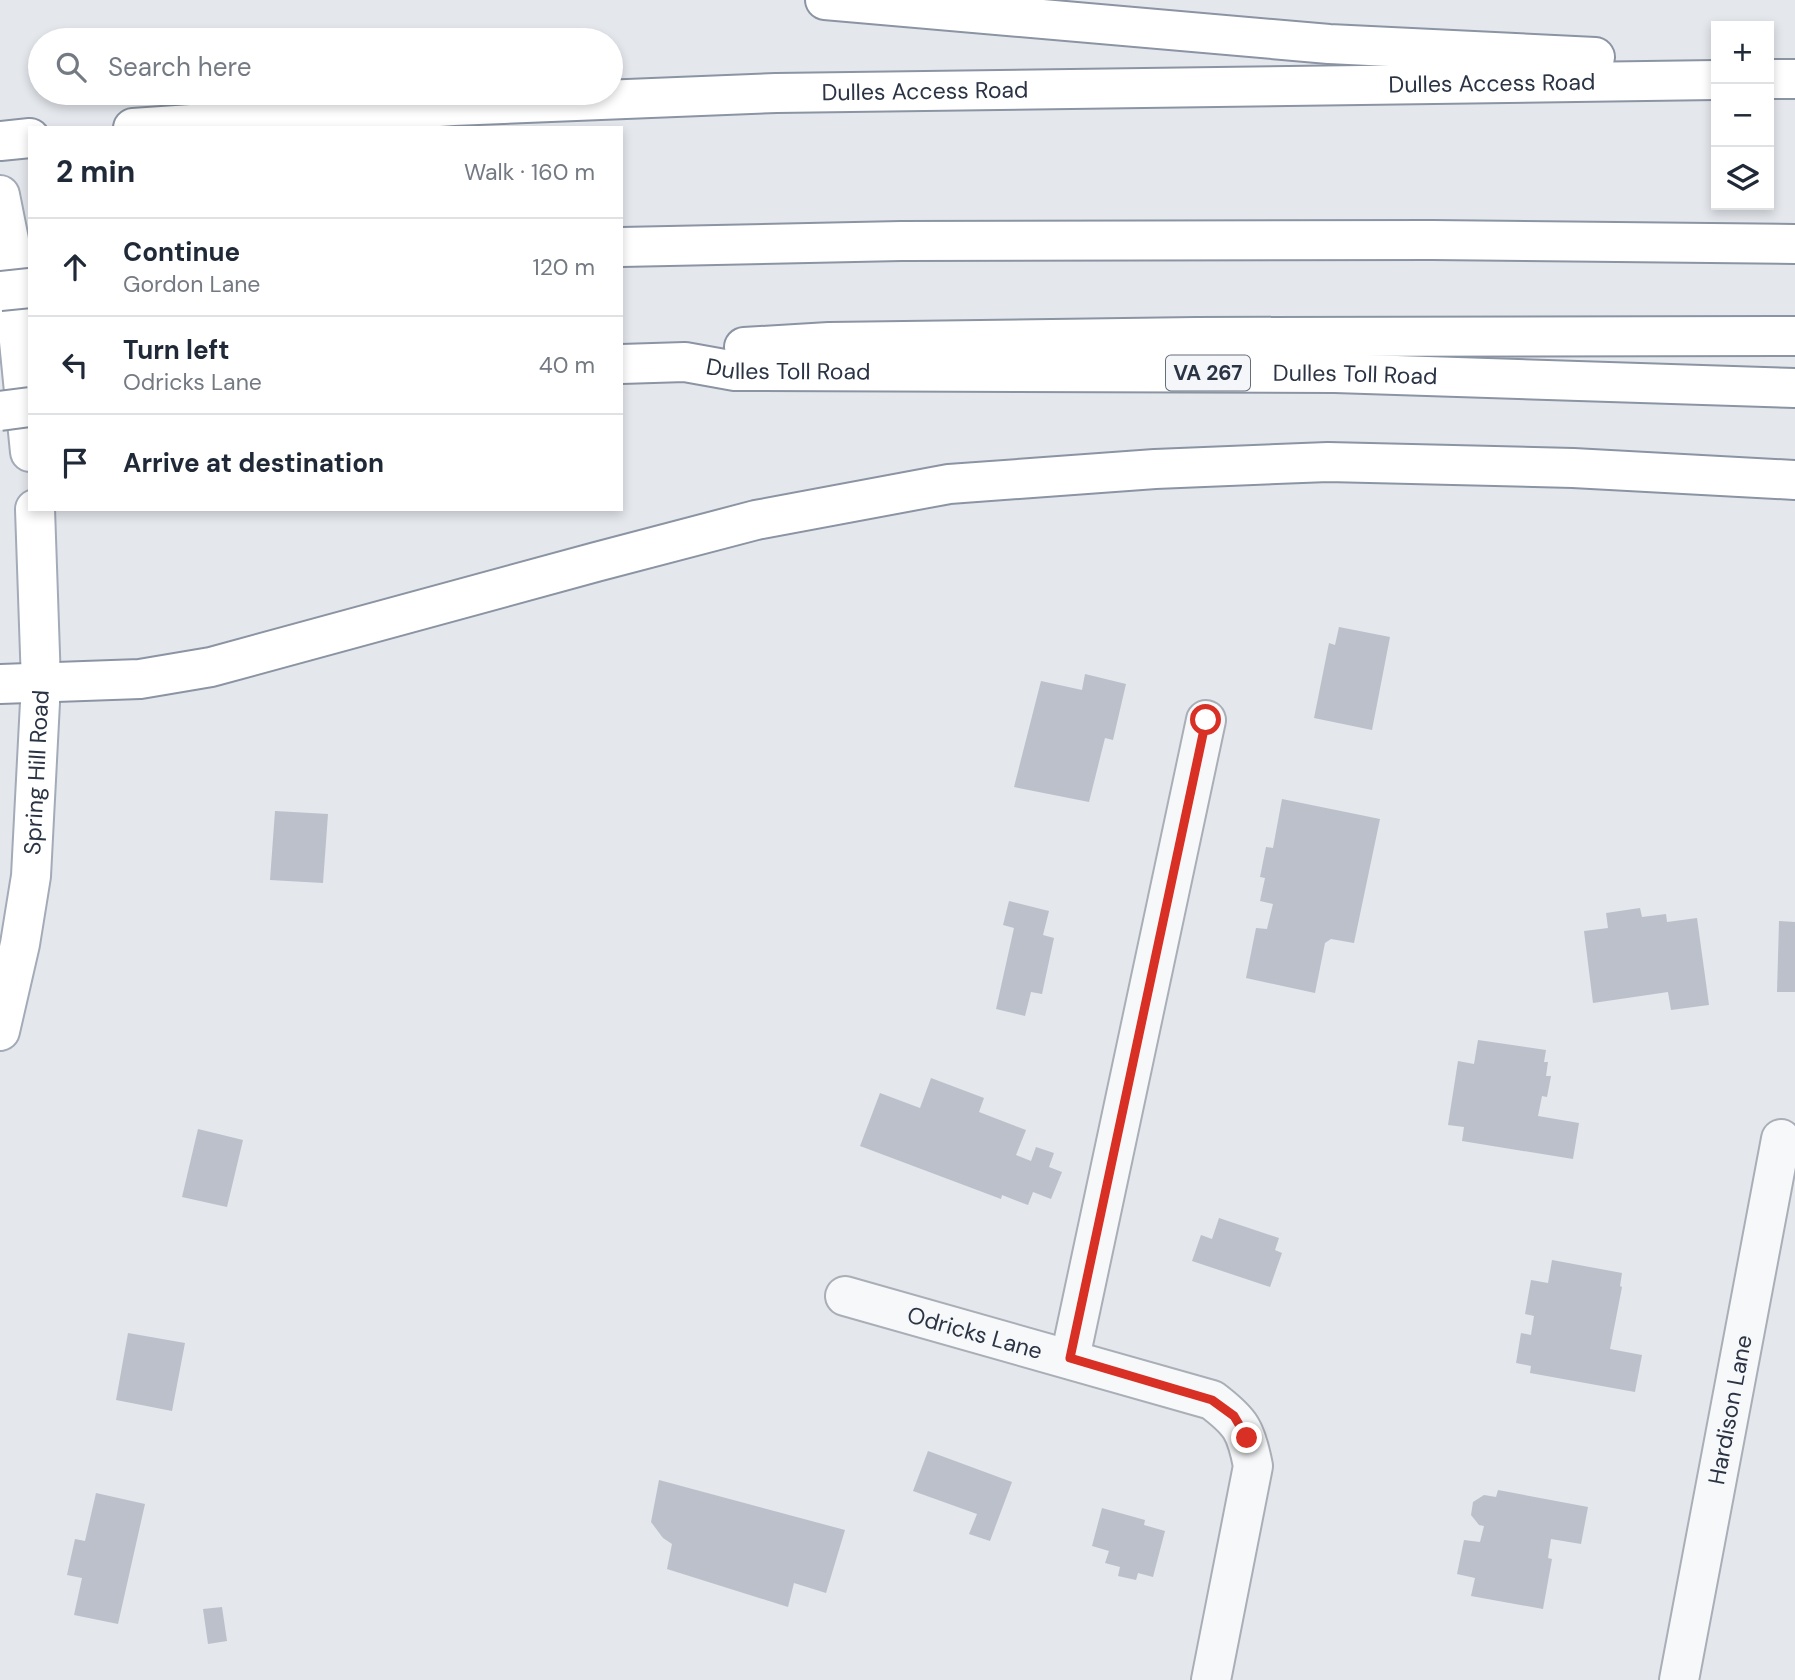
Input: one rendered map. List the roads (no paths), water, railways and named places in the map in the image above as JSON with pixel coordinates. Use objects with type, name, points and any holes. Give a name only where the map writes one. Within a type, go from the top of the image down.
[{"type":"main road","points":[[825,0],[1329,44],[1493,53],[1711,60]]},
{"type":"main road","points":[[1774,60],[1795,60]]},
{"type":"main road","name":"Dulles Access Road","points":[[623,99],[762,94],[1711,79]]},
{"type":"main road","points":[[1774,79],[1795,79]]},
{"type":"main road","name":"Dulles Access Road","points":[[162,126],[479,105]]},
{"type":"main road","points":[[0,141],[28,138]]},
{"type":"main road","points":[[0,195],[9,240],[28,432]]},
{"type":"main road","points":[[623,247],[901,241],[1432,240],[1795,244]]},
{"type":"main road","points":[[0,291],[28,288]]},
{"type":"main road","points":[[685,362],[736,348],[829,342],[1195,337],[1795,335]]},
{"type":"main road","name":"Dulles Toll Road","points":[[623,364],[685,362],[735,371],[1335,373],[1795,388]]},
{"type":"main road","points":[[0,411],[28,407]]},
{"type":"main road","points":[[0,684],[140,679],[211,667],[756,520],[949,484],[1155,468],[1328,462],[1573,468],[1795,480]]},
{"type":"main road","name":"Spring Hill Road","points":[[0,1031],[20,944],[31,876],[41,683],[34,511]]},
{"type":"street","points":[[1070,1358],[1206,720]]},
{"type":"street","name":"Hardison Lane","points":[[1679,1680],[1686,1632],[1782,1139]]},
{"type":"street","name":"Odricks Lane","points":[[845,1296],[1212,1400],[1234,1416],[1247,1438],[1253,1466],[1211,1680]]}]
